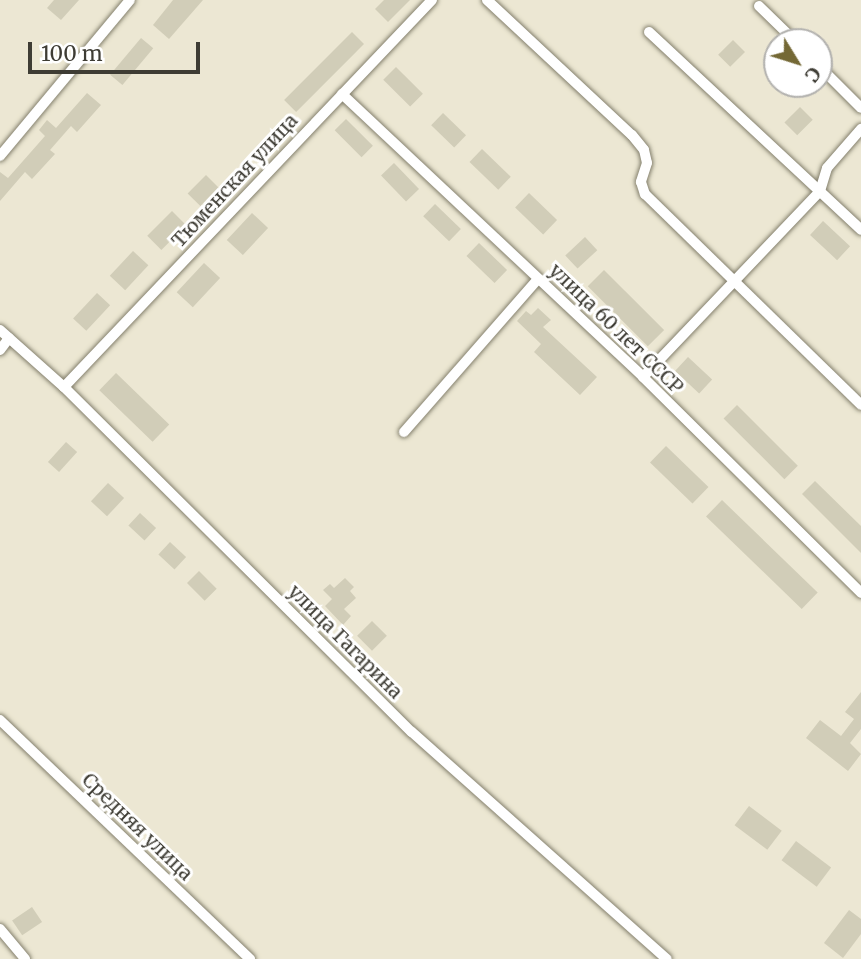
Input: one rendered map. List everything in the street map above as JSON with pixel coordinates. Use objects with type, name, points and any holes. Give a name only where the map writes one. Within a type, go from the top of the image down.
[{"type":"street","points":[[0,156],[130,0]]},
{"type":"street","name":"Тюменская улица","points":[[64,387],[432,0]]},
{"type":"street","points":[[487,0],[632,135],[644,150],[647,163],[641,182],[645,194],[861,405]]},
{"type":"street","points":[[759,6],[782,28]]},
{"type":"street","points":[[649,32],[861,229]]},
{"type":"street","points":[[833,80],[861,108]]},
{"type":"street","name":"улица 60 лет СССР","points":[[342,94],[643,377],[861,593]]},
{"type":"street","points":[[643,377],[820,191],[827,168],[861,129]]},
{"type":"street","points":[[404,432],[538,279]]},
{"type":"street","points":[[0,350],[5,334]]},
{"type":"street","name":"улица Гагарина","points":[[5,334],[64,387],[412,732],[667,959]]},
{"type":"street","name":"Средняя улица","points":[[0,720],[250,959]]},
{"type":"street","points":[[0,929],[26,959]]},
{"type":"building","points":[[54,0],[79,0],[61,20],[47,8]]},
{"type":"building","points":[[173,0],[203,0],[169,39],[153,25]]},
{"type":"building","points":[[384,0],[410,0],[388,22],[375,9]]},
{"type":"building","points":[[352,32],[364,44],[296,112],[284,100]]},
{"type":"building","points":[[141,38],[153,48],[122,85],[110,75]]},
{"type":"building","points":[[733,40],[745,52],[730,67],[718,55]]},
{"type":"building","points":[[396,67],[423,94],[410,107],[383,80]]},
{"type":"building","points":[[87,93],[101,105],[77,132],[71,126],[50,150],[55,154],[32,179],[25,172],[0,201],[0,172],[8,178],[45,136],[39,130],[47,120],[56,128]]},
{"type":"building","points":[[800,107],[813,120],[797,135],[784,123]]},
{"type":"building","points":[[443,113],[466,135],[454,147],[431,125]]},
{"type":"building","points":[[346,119],[373,146],[362,157],[335,130]]},
{"type":"building","points":[[482,149],[511,177],[498,190],[469,162]]},
{"type":"building","points":[[394,163],[419,189],[406,201],[381,176]]},
{"type":"building","points":[[206,175],[219,188],[200,206],[188,193]]},
{"type":"building","points":[[529,193],[557,220],[543,234],[515,207]]},
{"type":"building","points":[[435,204],[461,229],[449,241],[423,216]]},
{"type":"building","points":[[172,211],[186,225],[161,250],[147,236]]},
{"type":"building","points":[[252,213],[268,228],[243,255],[227,240]]},
{"type":"building","points":[[823,221],[850,246],[837,260],[810,235]]},
{"type":"building","points":[[585,237],[597,250],[578,269],[565,255]]},
{"type":"building","points":[[479,243],[507,270],[495,283],[466,256]]},
{"type":"building","points":[[133,251],[148,265],[125,290],[110,276]]},
{"type":"building","points":[[204,263],[220,278],[193,307],[177,292]]},
{"type":"building","points":[[604,270],[664,330],[648,346],[588,286]]},
{"type":"building","points":[[97,293],[110,305],[86,331],[73,319]]},
{"type":"building","points":[[538,308],[551,320],[543,327],[597,377],[580,395],[534,352],[541,344],[517,321],[526,311],[531,315]]},
{"type":"building","points":[[688,357],[712,380],[699,393],[675,371]]},
{"type":"building","points":[[116,373],[169,424],[153,442],[99,390]]},
{"type":"building","points":[[737,405],[798,466],[784,479],[724,418]]},
{"type":"building","points":[[66,442],[77,452],[59,472],[48,462]]},
{"type":"building","points":[[666,446],[708,487],[692,504],[650,463]]},
{"type":"building","points":[[815,481],[861,526],[861,553],[802,494]]},
{"type":"building","points":[[108,483],[124,498],[107,516],[91,501]]},
{"type":"building","points":[[722,500],[818,592],[802,609],[706,517]]},
{"type":"building","points":[[140,513],[156,528],[144,540],[128,525]]},
{"type":"building","points":[[170,542],[186,557],[174,569],[158,554]]},
{"type":"building","points":[[199,571],[217,589],[205,601],[187,583]]},
{"type":"building","points":[[345,578],[354,587],[350,591],[356,598],[344,609],[351,616],[343,625],[325,606],[332,599],[323,590],[330,584],[334,588]]},
{"type":"building","points":[[372,621],[387,636],[372,651],[357,636]]},
{"type":"building","points":[[861,692],[861,729],[850,743],[861,754],[848,771],[806,738],[820,720],[841,736],[854,719],[845,712]]},
{"type":"building","points":[[749,806],[782,831],[767,850],[735,825]]},
{"type":"building","points":[[796,841],[831,867],[817,887],[782,860]]},
{"type":"building","points":[[32,907],[42,922],[22,935],[12,920]]},
{"type":"building","points":[[849,910],[861,919],[861,934],[843,958],[824,943]]}]
